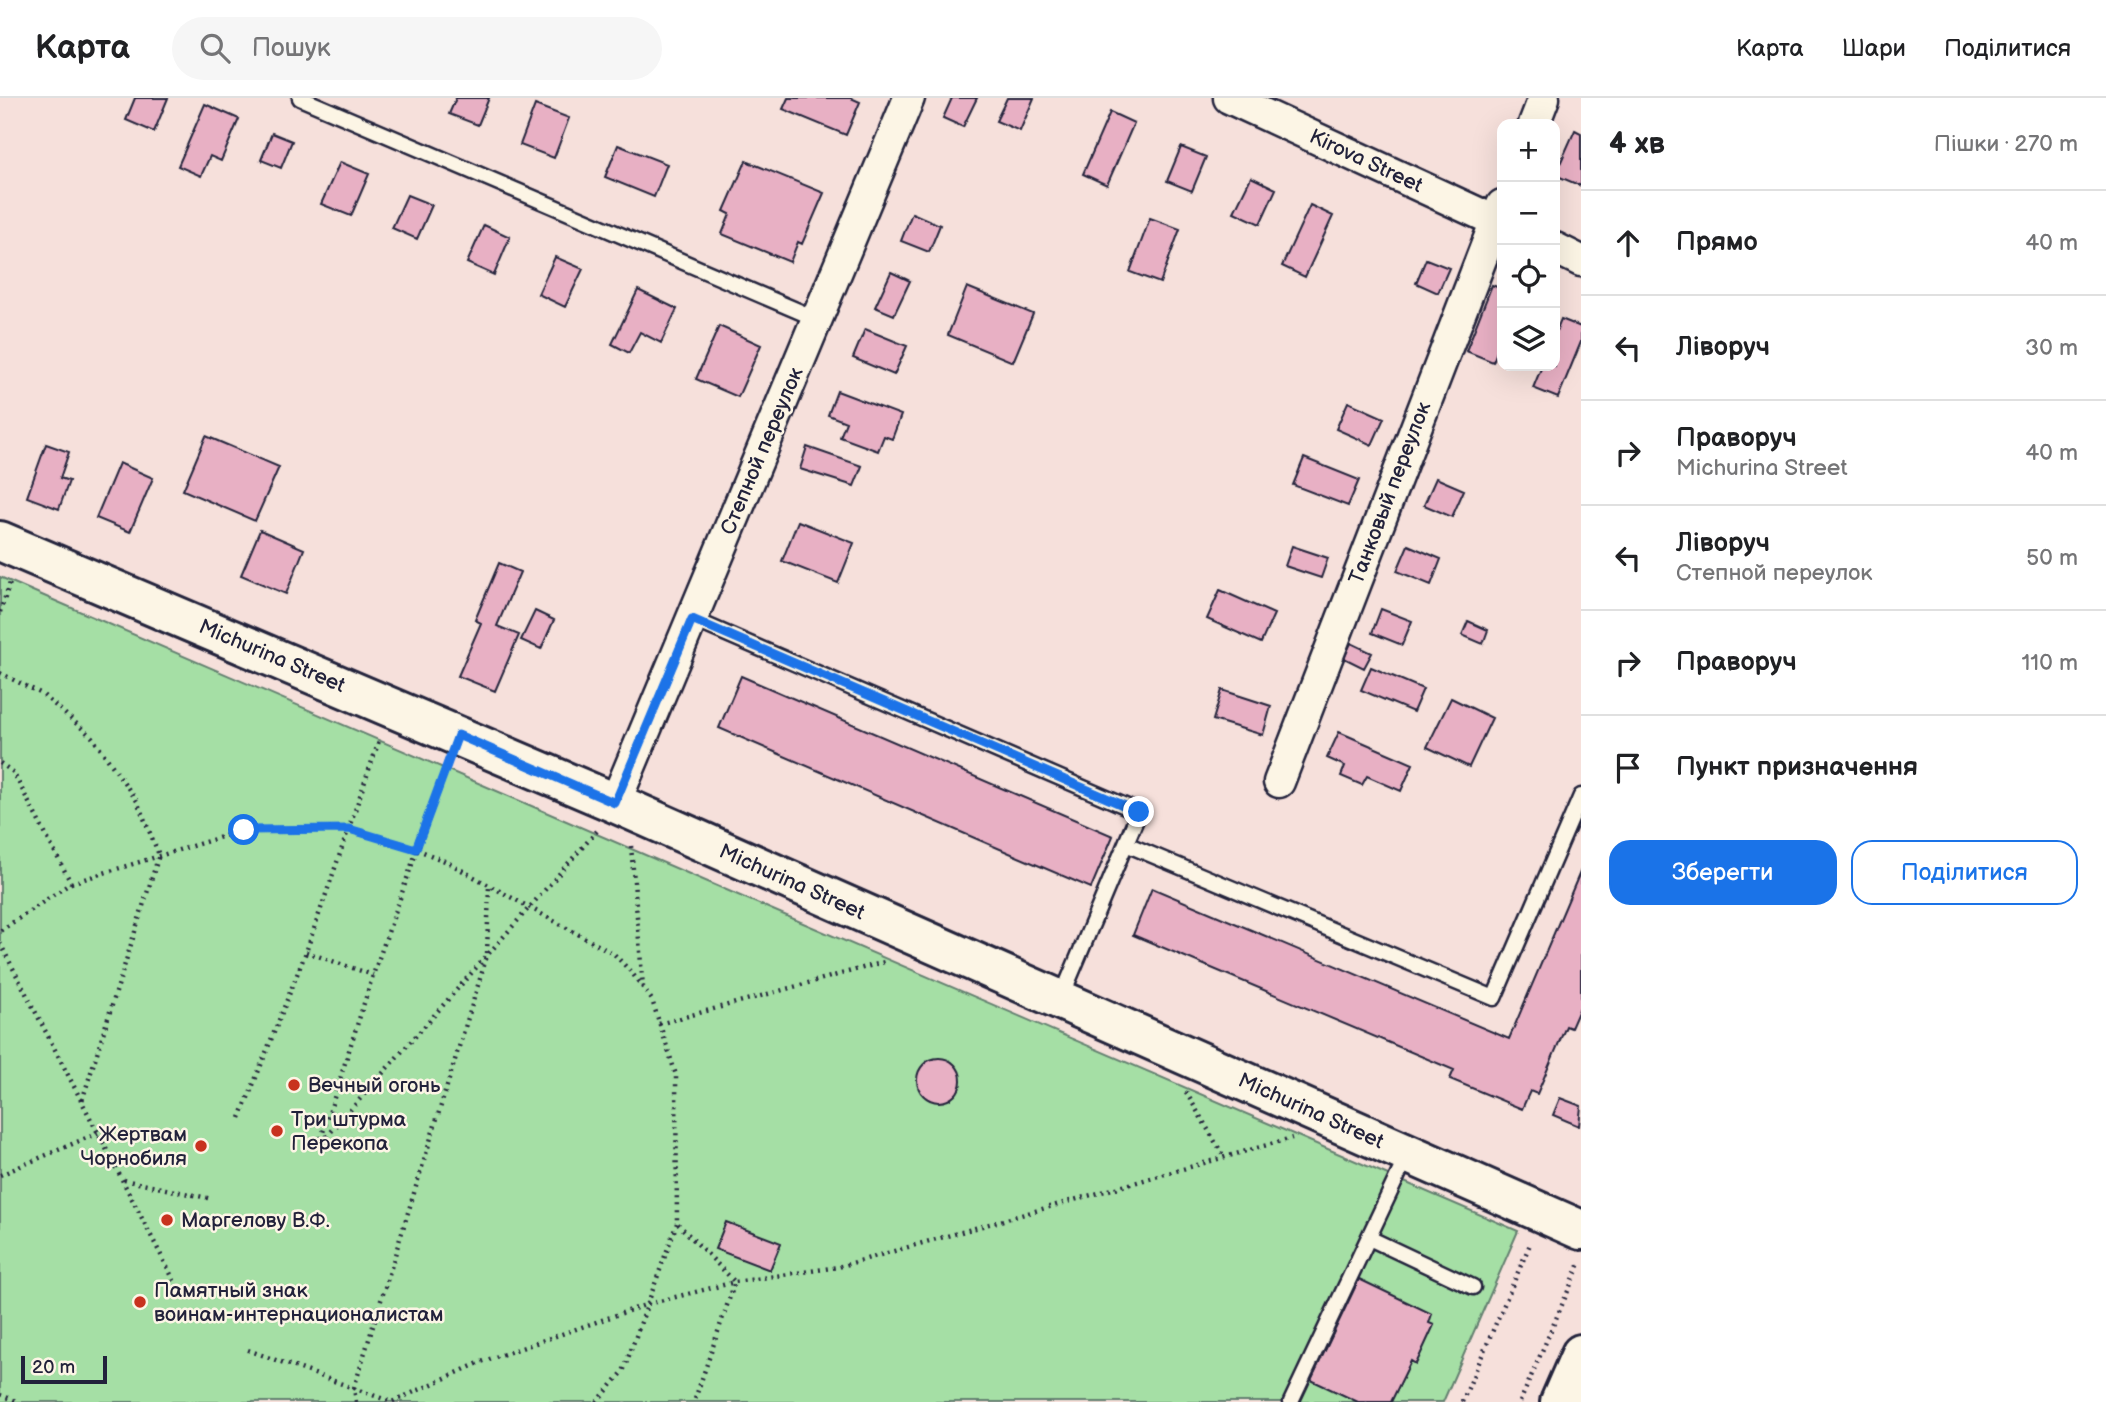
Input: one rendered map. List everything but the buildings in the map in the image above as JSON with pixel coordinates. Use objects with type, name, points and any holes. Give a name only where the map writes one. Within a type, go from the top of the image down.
[{"type":"main road","name":"Michurina Street","points":[[0,541],[458,735],[608,815],[1060,1000],[1581,1230]]},
{"type":"main road","points":[[1560,1402],[1581,1354]]},
{"type":"street","name":"Степной переулок","points":[[608,815],[909,98]]},
{"type":"street","name":"Kirova Street","points":[[1229,98],[1497,215]]},
{"type":"street","points":[[1536,119],[1544,98]]},
{"type":"street","name":"Танковый переулок","points":[[1279,782],[1497,224]]},
{"type":"street","points":[[1560,250],[1581,261]]},
{"type":"lane","points":[[300,98],[817,319]]},
{"type":"lane","points":[[692,619],[1139,812],[1060,1000]]},
{"type":"lane","points":[[1126,844],[1494,999],[1581,796]]},
{"type":"lane","points":[[1291,1402],[1408,1154]]},
{"type":"lane","points":[[1369,1238],[1473,1287]]},
{"type":"path","points":[[0,673],[42,694],[92,737],[137,801],[159,855],[82,1101]]},
{"type":"path","points":[[240,1118],[306,952],[391,706]]},
{"type":"path","points":[[458,735],[373,975],[319,1145],[531,907],[608,815]]},
{"type":"path","points":[[0,763],[13,772],[71,883]]},
{"type":"path","points":[[0,931],[71,883],[244,830],[349,829],[416,849],[489,884],[614,954],[652,1000],[676,1075],[677,1223],[623,1372],[597,1402]]},
{"type":"path","points":[[631,839],[643,988]]},
{"type":"path","points":[[356,1402],[354,1388],[487,956],[489,884]]},
{"type":"path","points":[[0,943],[180,1292]]},
{"type":"path","points":[[306,952],[373,975]]},
{"type":"path","points":[[659,1024],[890,960]]},
{"type":"path","points":[[1183,1087],[1224,1157]]},
{"type":"path","points":[[247,1350],[392,1402],[481,1362],[648,1304],[735,1282],[838,1267],[1340,1124]]},
{"type":"path","points":[[0,1175],[98,1133]]},
{"type":"path","points":[[123,1180],[212,1199]]},
{"type":"path","points":[[1462,1402],[1543,1214]]},
{"type":"path","points":[[677,1223],[735,1282]]},
{"type":"path","points":[[1520,1402],[1581,1261]]},
{"type":"path","points":[[694,1402],[735,1282]]},
{"type":"path","points":[[0,1395],[19,1402]]},
{"type":"green space","points":[[0,577],[1518,1231],[1443,1402],[0,1402]]},
{"type":"place","name":"Вечный огонь","points":[[294,1085]]},
{"type":"place","name":"Три штурма Перекопа","points":[[277,1131]]},
{"type":"place","name":"Жертвам Чорнобиля","points":[[201,1146]]},
{"type":"place","name":"Маргелову В.Ф.","points":[[167,1220]]},
{"type":"place","name":"Памятный знак воинам-интернационалистам","points":[[140,1302]]},
{"type":"route","points":[[244,830],[349,829],[416,849],[458,735],[615,803],[692,619],[1139,812]]}]
